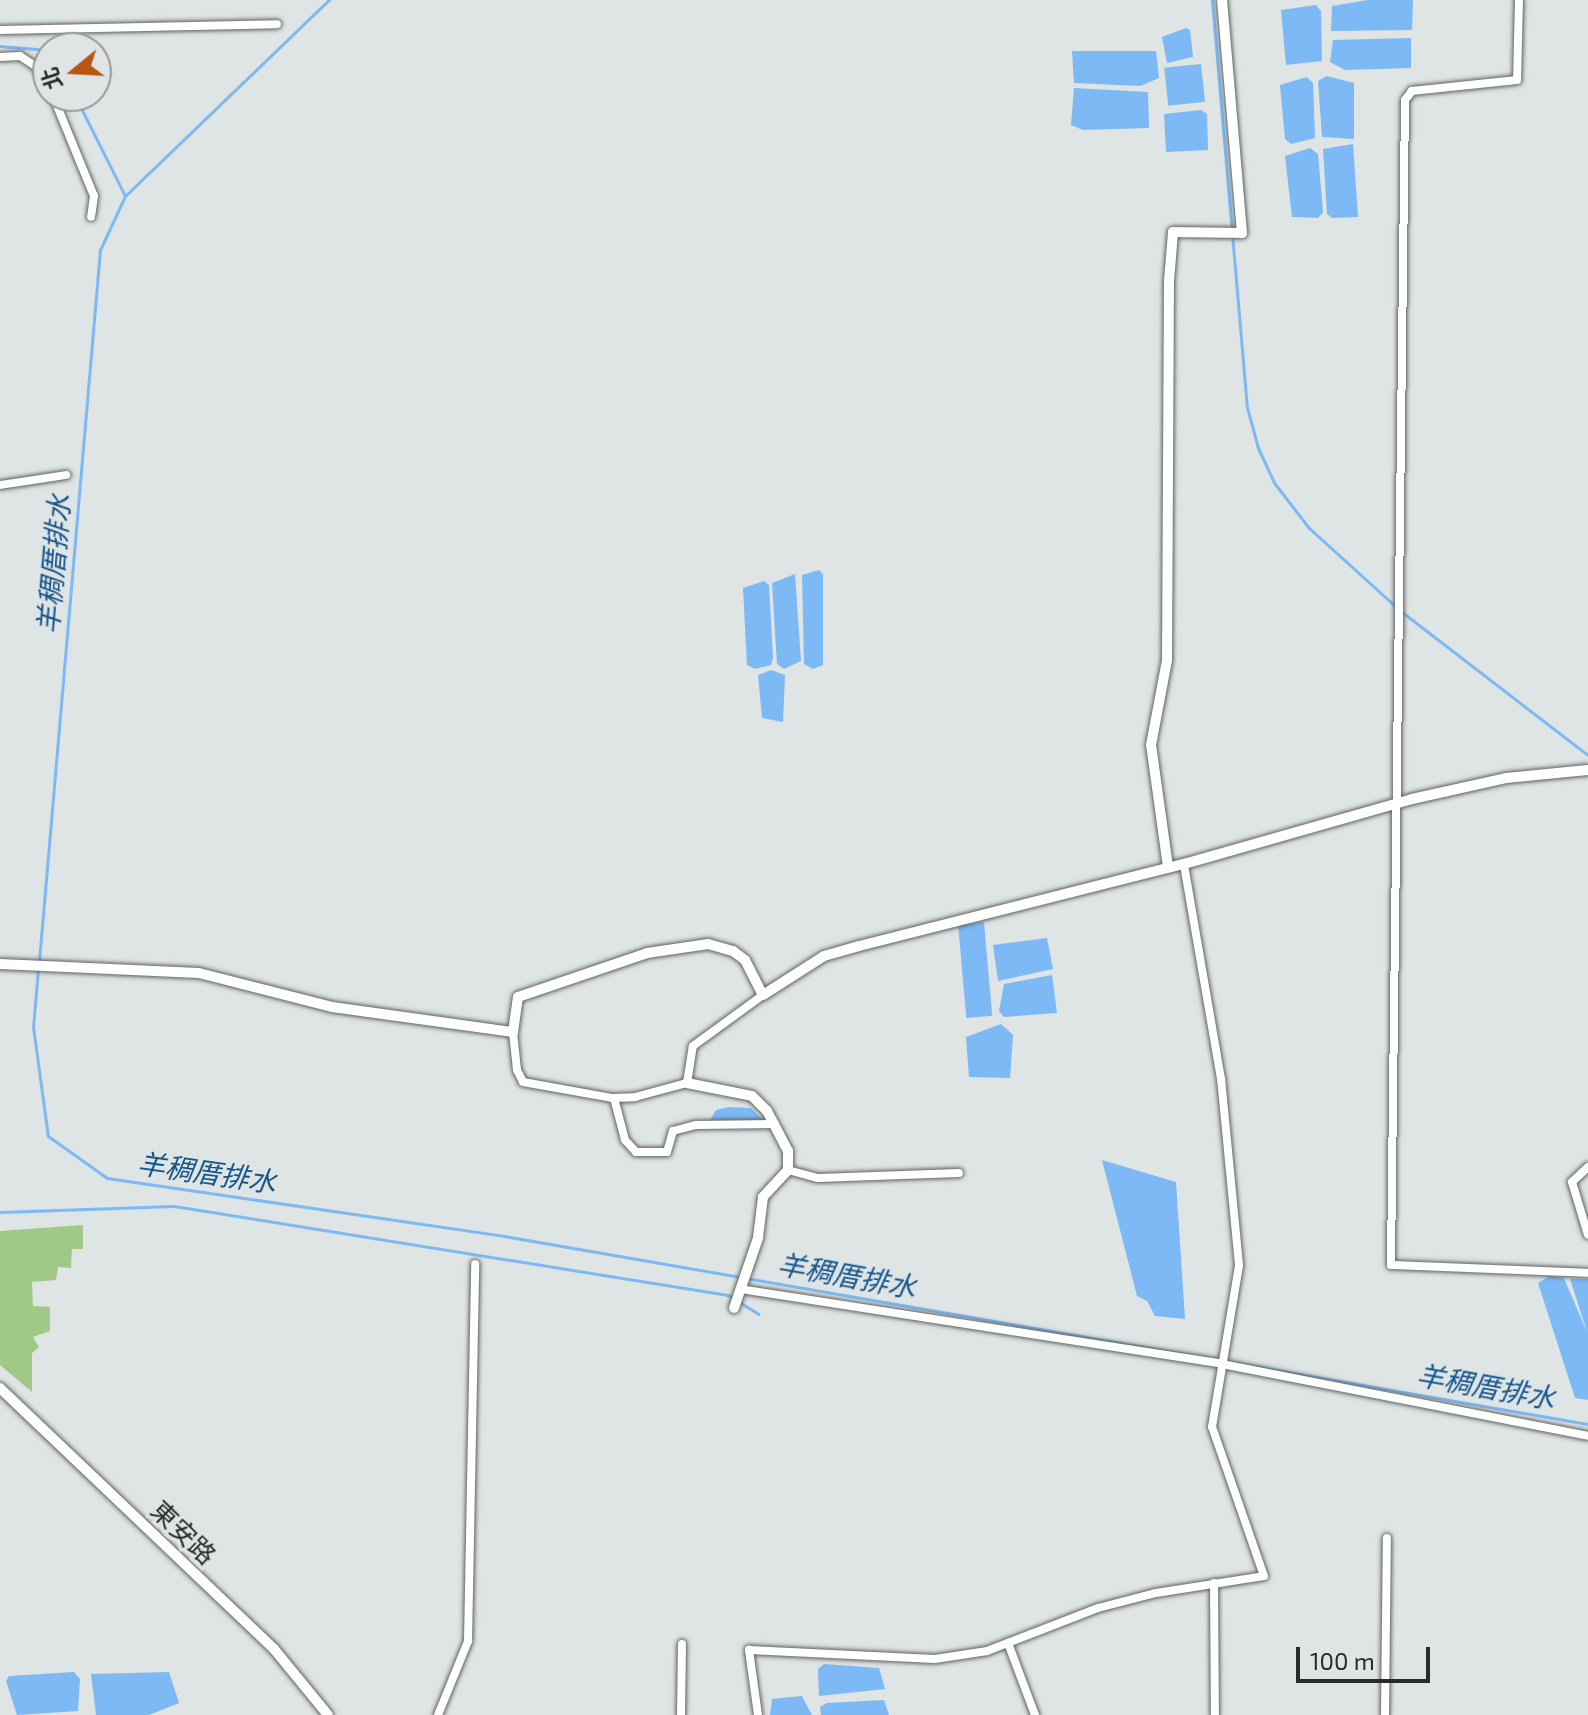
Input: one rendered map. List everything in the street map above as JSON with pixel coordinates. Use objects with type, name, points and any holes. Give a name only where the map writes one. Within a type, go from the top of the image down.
[{"type":"street","points":[[1168,867],[1151,745],[1167,660],[1173,232],[1242,233],[1222,0]]},
{"type":"street","points":[[1519,0],[1517,80],[1406,93],[1397,598],[1391,1265],[1588,1273]]},
{"type":"street","points":[[0,30],[277,24]]},
{"type":"street","points":[[0,57],[27,60],[32,66]]},
{"type":"street","points":[[60,112],[94,196],[91,217]]},
{"type":"street","points":[[0,485],[66,475]]},
{"type":"street","points":[[687,1083],[693,1046],[824,956],[1184,864],[1396,803],[1506,778],[1588,770]]},
{"type":"street","points":[[758,1715],[749,1650],[935,1659],[1008,1643],[1098,1608],[1214,1583],[1264,1576],[1212,1427],[1222,1363],[1229,1341],[1239,1265],[1231,1150],[1184,864]]},
{"type":"street","points":[[734,1308],[758,1238],[763,1197],[788,1170],[788,1151],[775,1124],[752,1096],[687,1083],[614,1098],[523,1082],[517,1070],[513,1032],[518,997],[647,953],[708,944],[745,960],[763,995]]},
{"type":"street","points":[[0,964],[199,973],[332,1007],[513,1032]]},
{"type":"street","points":[[614,1098],[625,1140],[636,1152],[667,1152],[673,1131],[696,1125],[775,1124]]},
{"type":"street","points":[[1588,1167],[1572,1182],[1588,1235]]},
{"type":"street","points":[[788,1170],[818,1178],[959,1173]]},
{"type":"street","points":[[438,1715],[468,1641],[475,1264]]},
{"type":"street","points":[[740,1289],[1222,1363],[1588,1436]]},
{"type":"street","name":"東安路","points":[[0,1388],[274,1649],[328,1715]]},
{"type":"street","points":[[1385,1715],[1387,1538]]},
{"type":"street","points":[[1214,1583],[1215,1715]]},
{"type":"street","points":[[1008,1643],[1035,1715]]},
{"type":"street","points":[[681,1715],[682,1644]]},
{"type":"green space","points":[[83,1225],[83,1249],[72,1249],[71,1268],[58,1267],[56,1280],[32,1282],[33,1306],[50,1307],[50,1331],[33,1337],[39,1347],[32,1353],[32,1392],[0,1365],[0,1231]]},
{"type":"water","points":[[1368,0],[1413,0],[1412,30],[1331,31],[1332,6]]},
{"type":"water","points":[[1316,5],[1321,11],[1322,61],[1286,65],[1281,10]]},
{"type":"water","points":[[1186,28],[1190,30],[1193,57],[1167,63],[1162,37]]},
{"type":"water","points":[[1411,38],[1411,68],[1345,70],[1330,62],[1333,40]]},
{"type":"water","points":[[1072,51],[1156,51],[1159,78],[1140,86],[1074,83]]},
{"type":"water","points":[[1201,64],[1205,102],[1168,106],[1164,68]]},
{"type":"water","points":[[1327,76],[1354,83],[1354,139],[1322,137],[1318,81]]},
{"type":"water","points":[[1307,77],[1313,83],[1315,138],[1291,144],[1285,139],[1280,85]]},
{"type":"water","points":[[1074,88],[1148,92],[1149,128],[1083,130],[1071,125]]},
{"type":"water","points":[[1201,110],[1207,114],[1208,150],[1166,152],[1164,114]]},
{"type":"water","points":[[1353,144],[1358,217],[1332,218],[1327,214],[1323,149]]},
{"type":"water","points":[[1310,148],[1318,154],[1323,212],[1318,218],[1292,217],[1285,156]]},
{"type":"water","points":[[819,570],[823,574],[823,665],[813,669],[804,664],[802,575]]},
{"type":"water","points":[[795,574],[801,661],[784,669],[777,664],[772,583]]},
{"type":"water","points":[[764,581],[769,585],[773,658],[771,665],[755,669],[747,665],[743,588]]},
{"type":"water","points":[[771,670],[785,675],[783,722],[762,718],[758,675]]},
{"type":"water","points":[[984,922],[992,1016],[966,1018],[958,924]]},
{"type":"water","points":[[1047,938],[1053,969],[998,981],[993,945]]},
{"type":"water","points":[[1052,975],[1057,1013],[1004,1017],[999,1011],[1004,984]]},
{"type":"water","points":[[1001,1024],[1013,1035],[1010,1078],[969,1077],[966,1037]]},
{"type":"water","points":[[751,1108],[764,1121],[710,1120],[716,1110]]},
{"type":"water","points":[[1102,1160],[1176,1182],[1185,1319],[1155,1316],[1147,1301],[1137,1296]]},
{"type":"water","points":[[1549,1276],[1564,1278],[1587,1332],[1570,1279],[1588,1279],[1588,1400],[1575,1398],[1538,1283]]},
{"type":"water","points":[[824,1664],[879,1668],[885,1689],[819,1696],[818,1669]]},
{"type":"water","points":[[74,1672],[80,1679],[78,1711],[17,1715],[6,1681],[9,1676]]},
{"type":"water","points":[[169,1672],[179,1703],[149,1715],[96,1715],[91,1674]]},
{"type":"water","points":[[802,1696],[812,1715],[770,1715],[772,1699]]},
{"type":"water","points":[[884,1700],[889,1715],[821,1715],[820,1707],[827,1703]]},
{"type":"waterway","name":"羊稠厝排水","points":[[39,961],[100,250],[125,196],[329,0]]},
{"type":"waterway","points":[[1212,0],[1247,407],[1258,448],[1275,484],[1309,528],[1396,607]]},
{"type":"waterway","points":[[0,46],[32,49]]},
{"type":"waterway","points":[[83,112],[125,196]]},
{"type":"waterway","points":[[1402,612],[1588,755]]},
{"type":"waterway","name":"羊稠厝排水","points":[[38,969],[33,1027],[48,1136],[107,1178],[504,1236],[1588,1424]]},
{"type":"waterway","points":[[0,1212],[174,1206],[728,1295],[758,1314]]}]
